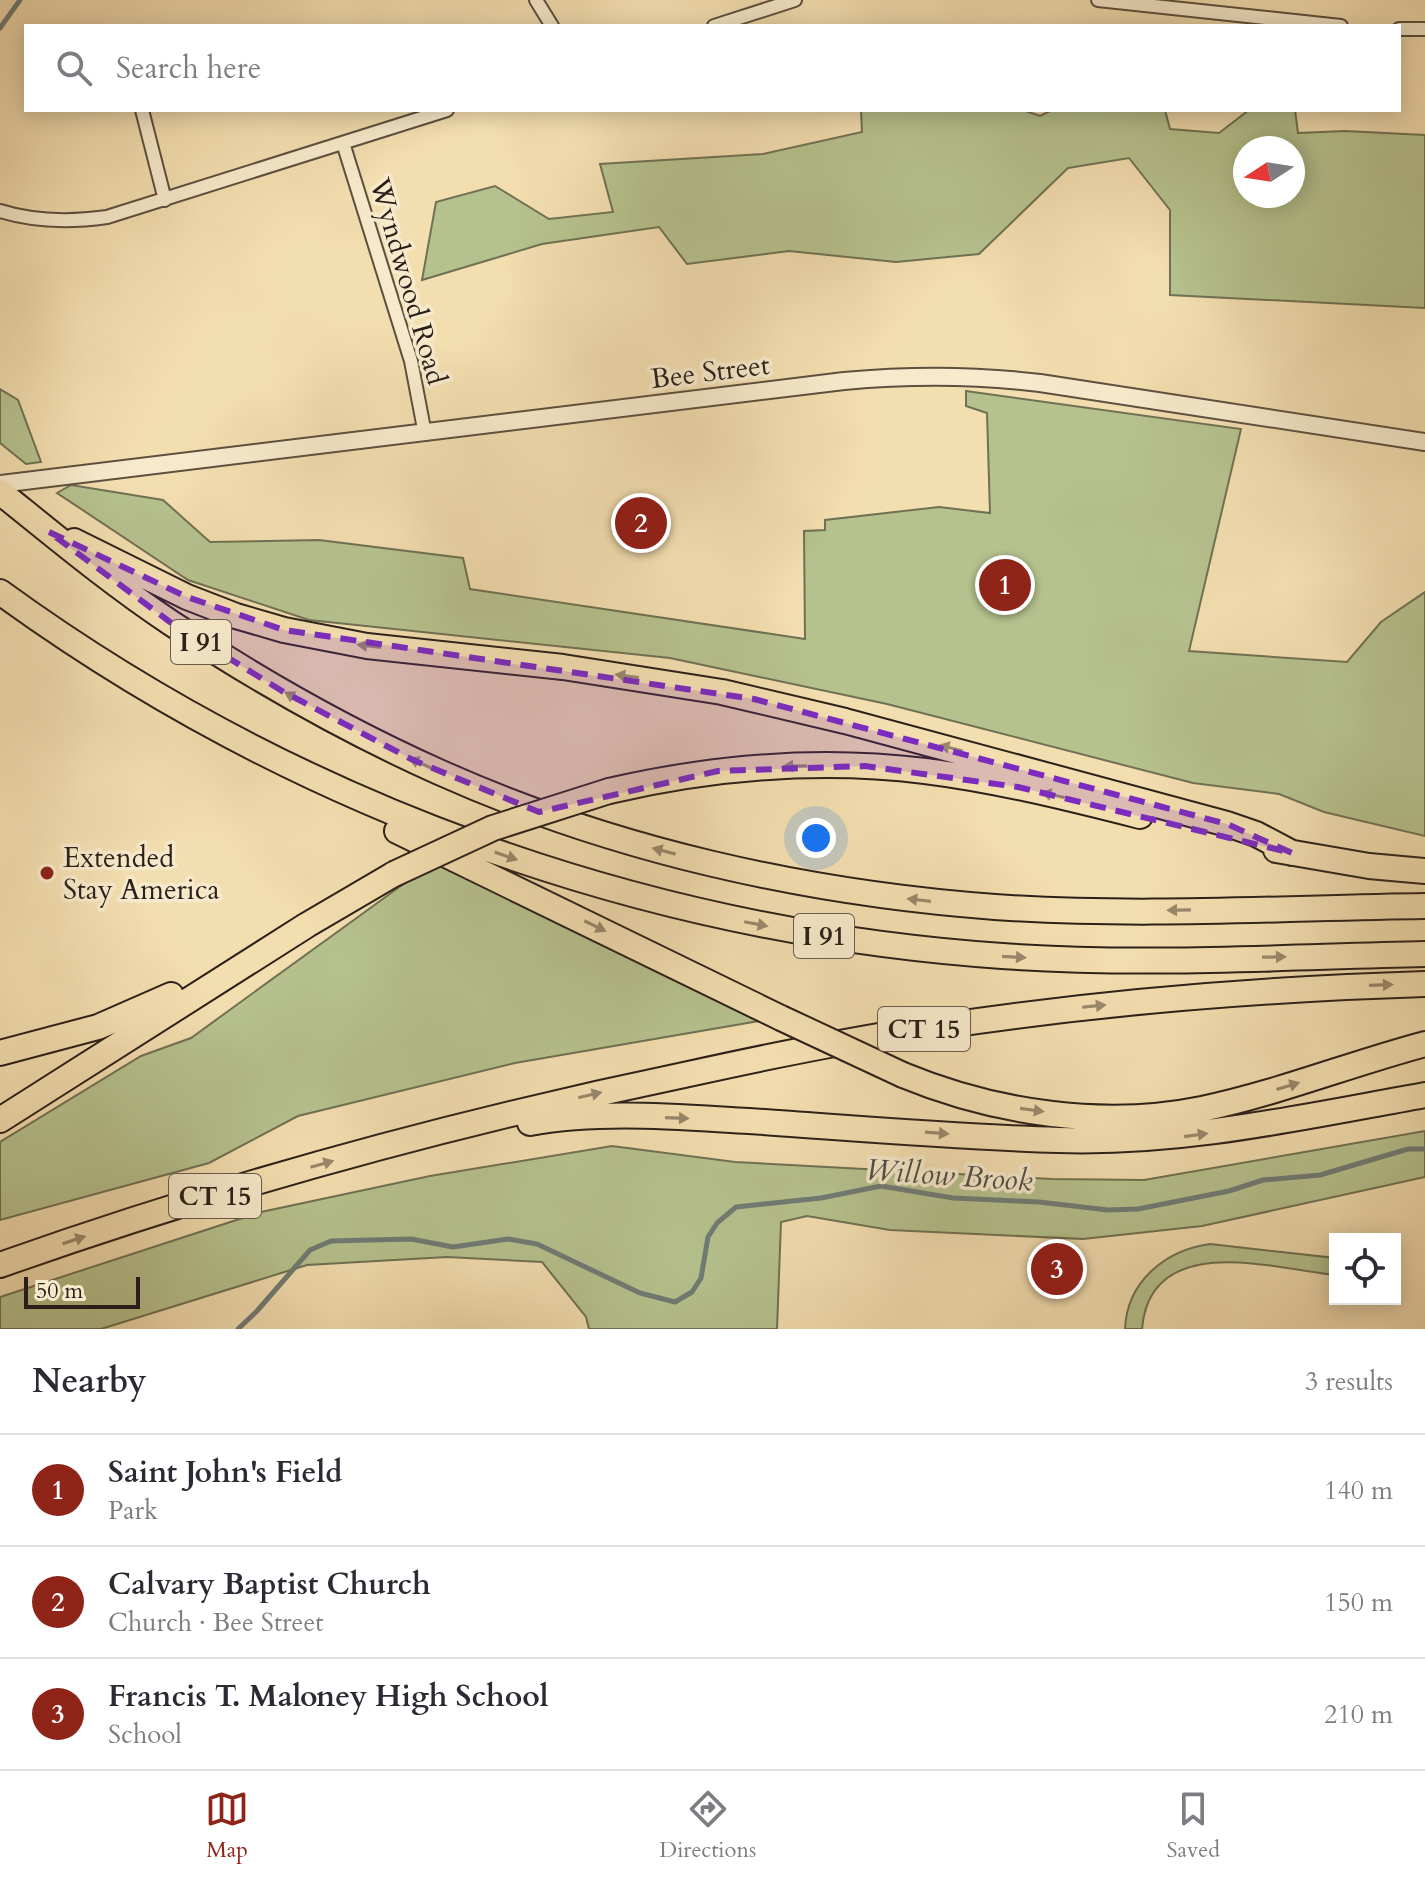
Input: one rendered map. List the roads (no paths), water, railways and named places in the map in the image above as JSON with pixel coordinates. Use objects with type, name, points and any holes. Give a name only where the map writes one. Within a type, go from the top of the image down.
[{"type":"highway","name":"I 91","points":[[4,493],[49,532],[170,622],[282,691],[363,736],[440,773],[512,802],[675,854],[840,889],[983,906],[1121,911],[1425,906]]},
{"type":"highway","points":[[49,532],[96,550],[187,597],[284,630],[367,646],[516,660],[650,679],[768,702],[1039,771],[1213,820],[1256,834],[1292,853]]},
{"type":"highway","name":"I 91","points":[[0,592],[135,683],[254,748],[413,822],[536,867],[674,906],[804,933],[930,950],[1063,959],[1425,954]]},
{"type":"highway","points":[[254,748],[281,774],[306,788],[548,902],[781,1018],[903,1075],[957,1095],[1016,1108],[1087,1116],[1154,1116],[1199,1110],[1257,1096],[1425,1044]]},
{"type":"highway","points":[[0,1120],[250,961],[394,874],[493,828],[609,791],[681,776],[747,768],[828,765],[901,769],[1018,787],[1292,853],[1369,866],[1425,871]]},
{"type":"highway","points":[[0,1053],[114,1022],[200,980],[250,961]]},
{"type":"highway","name":"CT 15","points":[[0,1265],[167,1210],[433,1134],[641,1084],[809,1049],[940,1026],[1089,1007],[1218,994],[1425,984]]},
{"type":"highway","points":[[433,1134],[474,1133],[566,1119],[635,1116],[1053,1140],[1136,1141],[1207,1134],[1425,1095]]},
{"type":"street","points":[[536,0],[551,24]]},
{"type":"street","points":[[720,24],[795,0]]},
{"type":"street","points":[[1098,0],[1322,24]]},
{"type":"street","points":[[1401,29],[1425,29]]},
{"type":"street","points":[[143,112],[165,200]]},
{"type":"street","points":[[0,211],[35,219],[83,220],[120,214],[441,112]]},
{"type":"street","name":"Wyndwood Road","points":[[343,143],[411,361],[425,434]]},
{"type":"street","name":"Bee Street","points":[[4,493],[425,434],[844,381],[943,375],[1040,383],[1425,442]]},
{"type":"waterway","points":[[0,28],[20,0]]},
{"type":"waterway","name":"Willow Brook","points":[[238,1329],[310,1250],[331,1241],[411,1239],[453,1247],[508,1239],[537,1244],[640,1293],[675,1302],[692,1292],[701,1278],[708,1237],[717,1223],[736,1207],[821,1198],[881,1186],[953,1198],[1039,1202],[1108,1210],[1138,1209],[1229,1191],[1263,1180],[1320,1175],[1408,1149],[1425,1149]]},
{"type":"place","name":"Calvary Baptist Church","points":[[641,523]]},
{"type":"place","name":"Saint John's Field","points":[[1005,585]]},
{"type":"place","name":"Extended Stay America","points":[[47,873]]},
{"type":"place","name":"Francis T. Maloney High School","points":[[1057,1269]]}]
